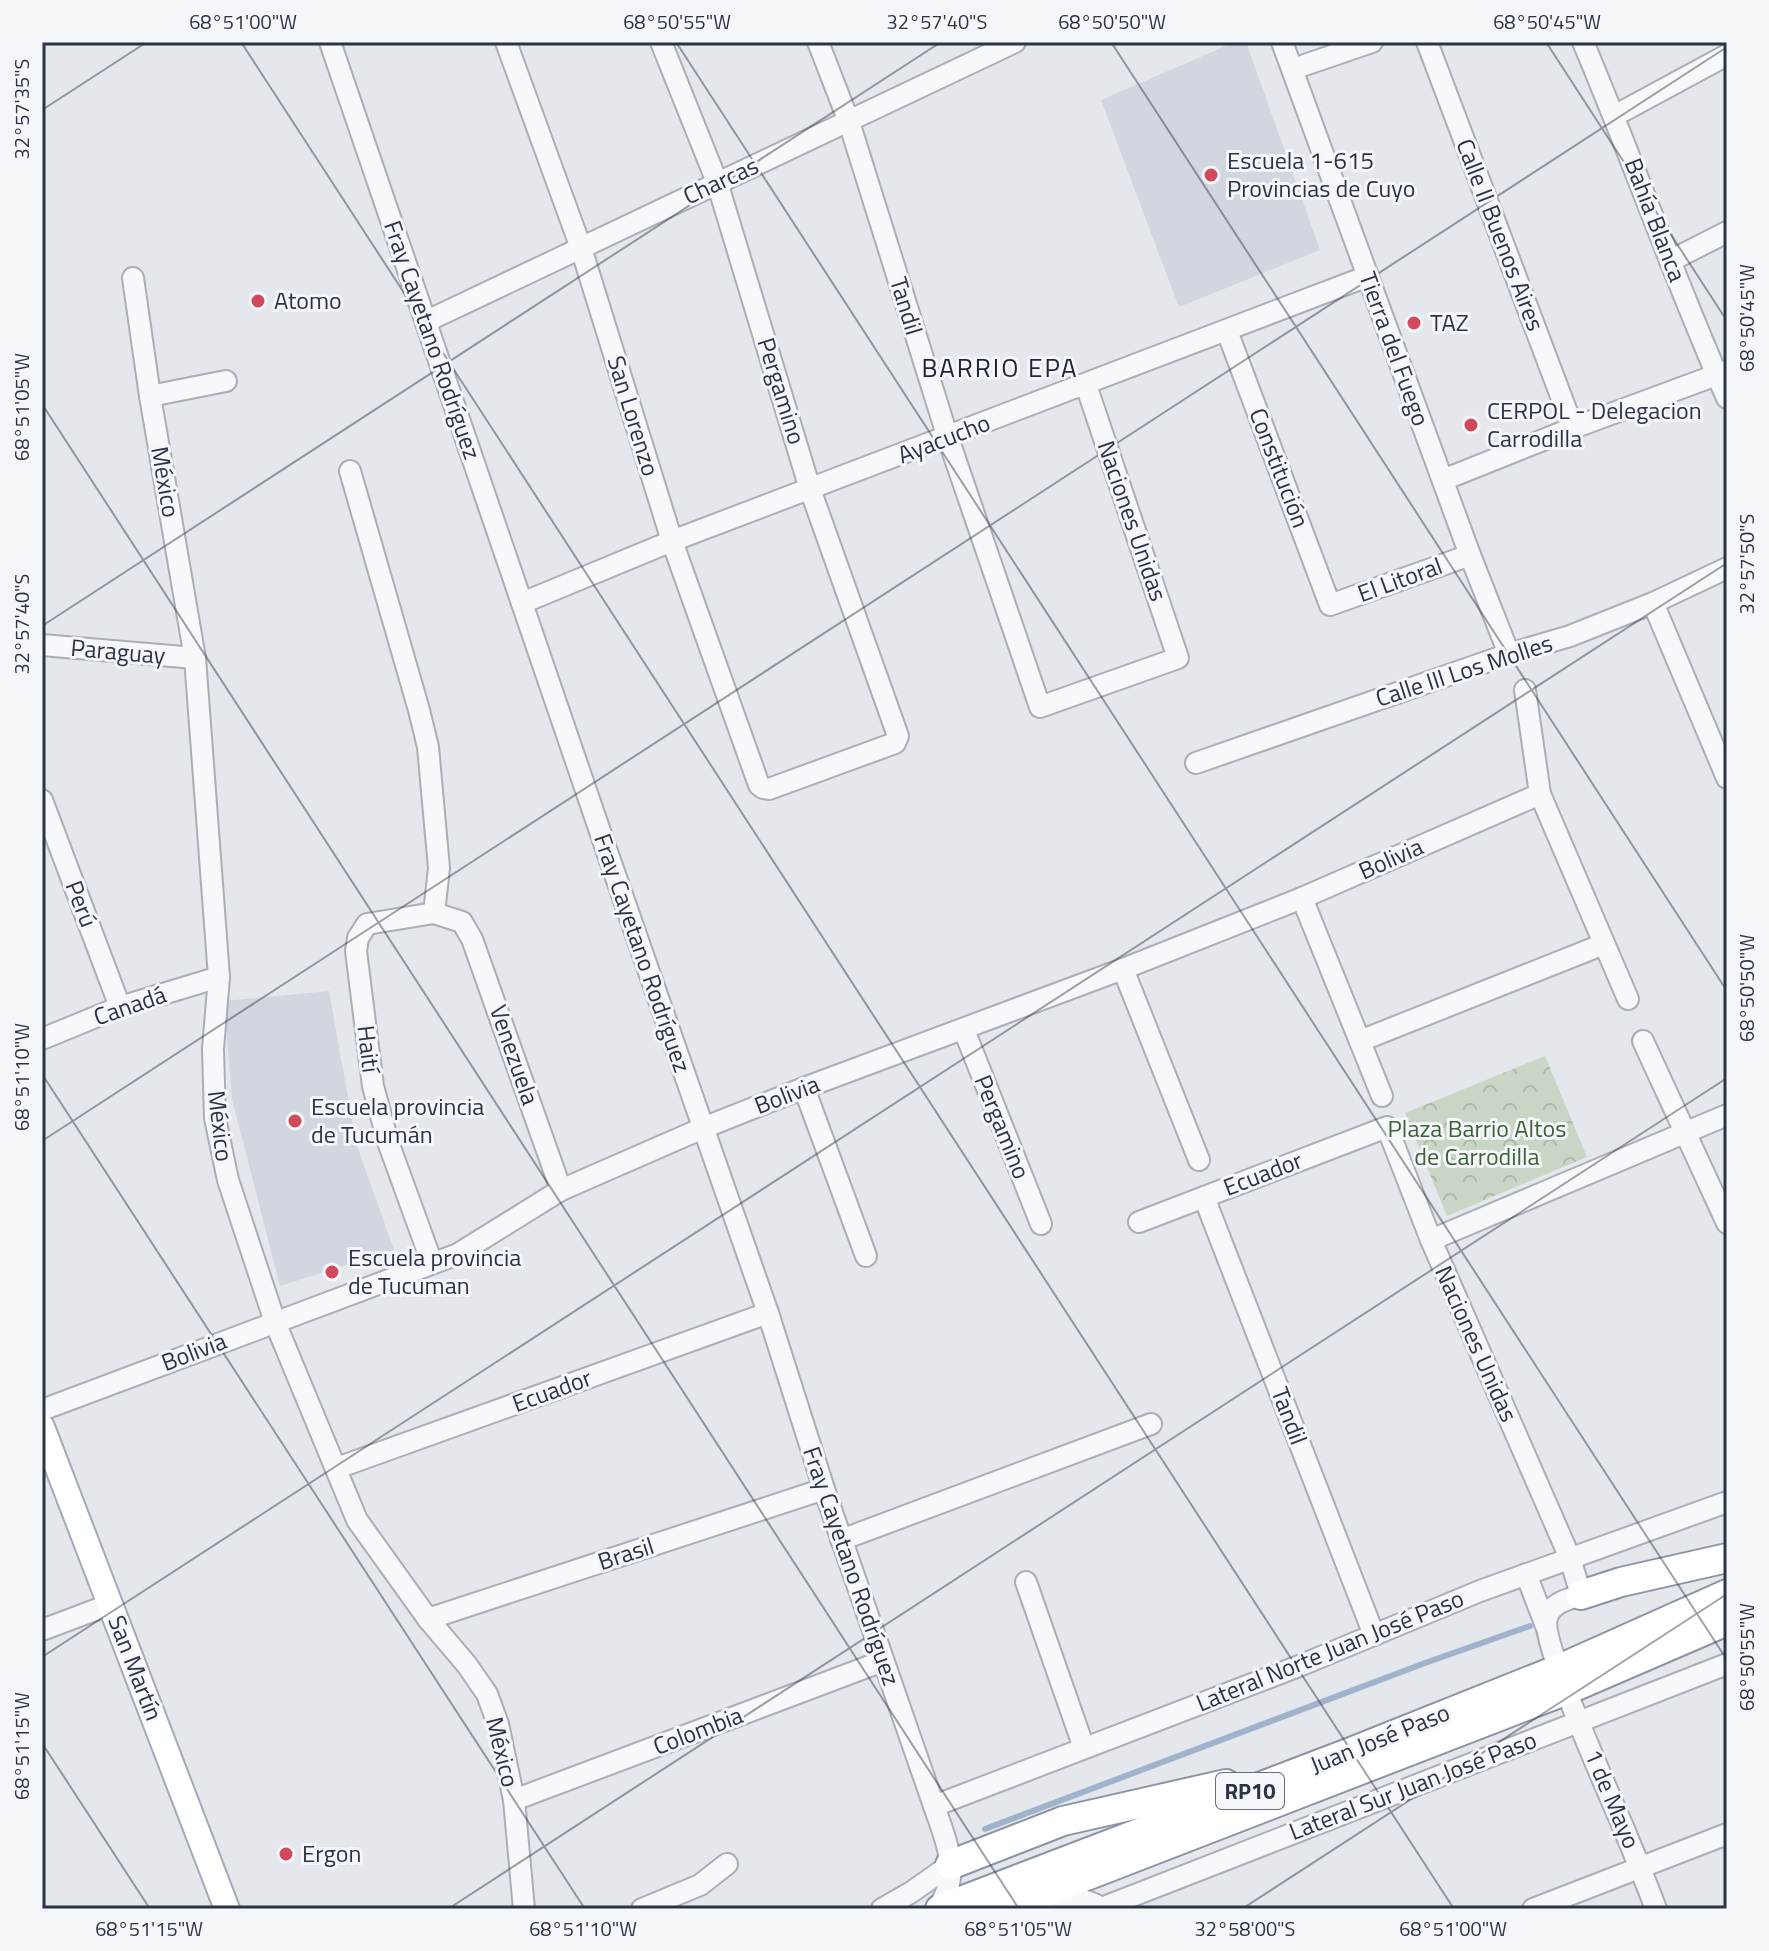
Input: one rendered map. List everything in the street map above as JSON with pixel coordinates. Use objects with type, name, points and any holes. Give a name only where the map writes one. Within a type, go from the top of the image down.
[{"type":"highway","points":[[1581,1595],[1621,1582],[1727,1558]]},
{"type":"highway","name":"Juan José Paso","points":[[1001,1909],[1563,1680],[1727,1594]]},
{"type":"highway","name":"Juan José Paso","points":[[939,1909],[1351,1752],[1727,1621]]},
{"type":"highway","points":[[950,1865],[1063,1821],[1351,1752]]},
{"type":"main road","name":"San Martín","points":[[42,1427],[227,1909]]},
{"type":"street","name":"Fray Cayetano Rodríguez","points":[[330,42],[768,1313],[841,1540],[934,1806],[950,1865]]},
{"type":"street","name":"San Lorenzo","points":[[506,42],[581,248],[672,541],[759,785],[763,788]]},
{"type":"street","name":"Pergamino","points":[[661,42],[717,182],[810,489],[898,736],[895,743],[769,789],[763,788]]},
{"type":"street","name":"Tandil","points":[[818,42],[849,122],[948,438],[1040,707]]},
{"type":"street","name":"Charcas","points":[[427,321],[849,122],[984,49],[1015,42]]},
{"type":"street","name":"Tierra del Fuego","points":[[1282,42],[1509,654]]},
{"type":"street","points":[[1293,69],[1372,42]]},
{"type":"street","name":"Calle II Buenos Aires","points":[[1427,42],[1573,428]]},
{"type":"street","name":"Bahía Blanca","points":[[1583,42],[1670,261],[1722,373],[1727,398]]},
{"type":"street","points":[[1614,116],[1727,55]]},
{"type":"street","points":[[1670,261],[1727,232]]},
{"type":"street","name":"Ayacucho","points":[[522,603],[672,541],[1368,276]]},
{"type":"street","name":"México","points":[[133,278],[195,658],[219,977],[213,1049],[217,1129],[228,1180],[275,1322],[357,1520],[487,1694],[498,1724],[514,1800],[524,1909]]},
{"type":"street","name":"Constitución","points":[[1227,331],[1330,605]]},
{"type":"street","points":[[1443,480],[1722,373]]},
{"type":"street","points":[[150,396],[226,381]]},
{"type":"street","name":"Naciones Unidas","points":[[1040,707],[1178,658],[1086,385]]},
{"type":"street","points":[[350,471],[428,747],[439,868],[434,913]]},
{"type":"street","name":"El Litoral","points":[[1330,605],[1470,555]]},
{"type":"street","name":"Calle III Los Molles","points":[[1196,763],[1509,654],[1570,636],[1653,603],[1727,568]]},
{"type":"street","points":[[1653,603],[1727,778]]},
{"type":"street","name":"Paraguay","points":[[42,645],[195,658]]},
{"type":"street","points":[[1525,690],[1540,794],[1628,999]]},
{"type":"street","name":"Bolivia","points":[[42,1410],[458,1254],[561,1190],[703,1128],[1302,898],[1540,794]]},
{"type":"street","name":"Perú","points":[[42,800],[120,1007]]},
{"type":"street","points":[[1302,898],[1382,1096]]},
{"type":"street","name":"Venezuela","points":[[434,913],[462,922],[472,939],[561,1190]]},
{"type":"street","name":"Haití","points":[[432,1263],[388,1142],[373,1086],[356,951],[358,938],[367,924],[434,913]]},
{"type":"street","points":[[1360,1041],[1604,944]]},
{"type":"street","points":[[1123,969],[1199,1160]]},
{"type":"street","name":"Canadá","points":[[42,1039],[120,1007],[219,977]]},
{"type":"street","name":"Pergamino","points":[[964,1030],[1041,1224]]},
{"type":"street","points":[[1643,1041],[1727,1223]]},
{"type":"street","points":[[804,1088],[866,1256]]},
{"type":"street","points":[[1431,1240],[1727,1115]]},
{"type":"street","name":"Naciones Unidas","points":[[1387,1127],[1431,1240],[1570,1558],[1581,1595]]},
{"type":"street","name":"Ecuador","points":[[1139,1222],[1387,1127]]},
{"type":"street","name":"Tandil","points":[[1204,1197],[1374,1635]]},
{"type":"street","name":"Ecuador","points":[[337,1468],[768,1313]]},
{"type":"street","points":[[841,1540],[1151,1424]]},
{"type":"street","name":"Brasil","points":[[428,1619],[824,1489]]},
{"type":"street","name":"Lateral Norte Juan José Paso","points":[[934,1806],[1299,1666],[1480,1591],[1727,1502]]},
{"type":"street","name":"1 de Mayo","points":[[1526,1574],[1563,1680],[1656,1909]]},
{"type":"street","points":[[1026,1582],[1084,1748]]},
{"type":"street","points":[[1546,1626],[1552,1608],[1581,1595]]},
{"type":"street","points":[[42,1630],[111,1604]]},
{"type":"street","name":"Colombia","points":[[514,1800],[883,1661]]},
{"type":"street","name":"Lateral Sur Juan José Paso","points":[[1101,1909],[1727,1664]]},
{"type":"street","points":[[1533,1909],[1727,1834]]},
{"type":"street","points":[[642,1909],[700,1885],[727,1864]]},
{"type":"street","points":[[882,1909],[950,1865]]},
{"type":"street","points":[[939,1909],[950,1883],[950,1865]]},
{"type":"street","points":[[1013,1909],[1073,1897],[1091,1901],[1101,1909]]},
{"type":"shaded area","name":"Escuela 1-615 Provincias de Cuyo","points":[[1235,42],[1246,42],[1320,250],[1179,307],[1101,100]]},
{"type":"shaded area","name":"Escuela provincia de Tucumán","points":[[329,991],[356,1143],[394,1250],[280,1286],[232,1099],[224,1001]]},
{"type":"green space","name":"Plaza Barrio Altos de Carrodilla","points":[[1545,1056],[1587,1157],[1447,1216],[1405,1113]]},
{"type":"waterway","points":[[985,1829],[1530,1626]]},
{"type":"place","name":"Escuela 1-615 Provincias de Cuyo","points":[[1211,175]]},
{"type":"place","name":"Atomo","points":[[258,301]]},
{"type":"place","name":"TAZ","points":[[1414,323]]},
{"type":"place","name":"CERPOL - Delegacion Carrodilla","points":[[1471,425]]},
{"type":"place","name":"Escuela provincia de Tucumán","points":[[295,1121]]},
{"type":"place","name":"Escuela provincia de Tucuman","points":[[332,1272]]},
{"type":"place","name":"Ergon","points":[[286,1854]]},
{"type":"district","name":"BARRIO EPA","points":[[1000,368]]}]
